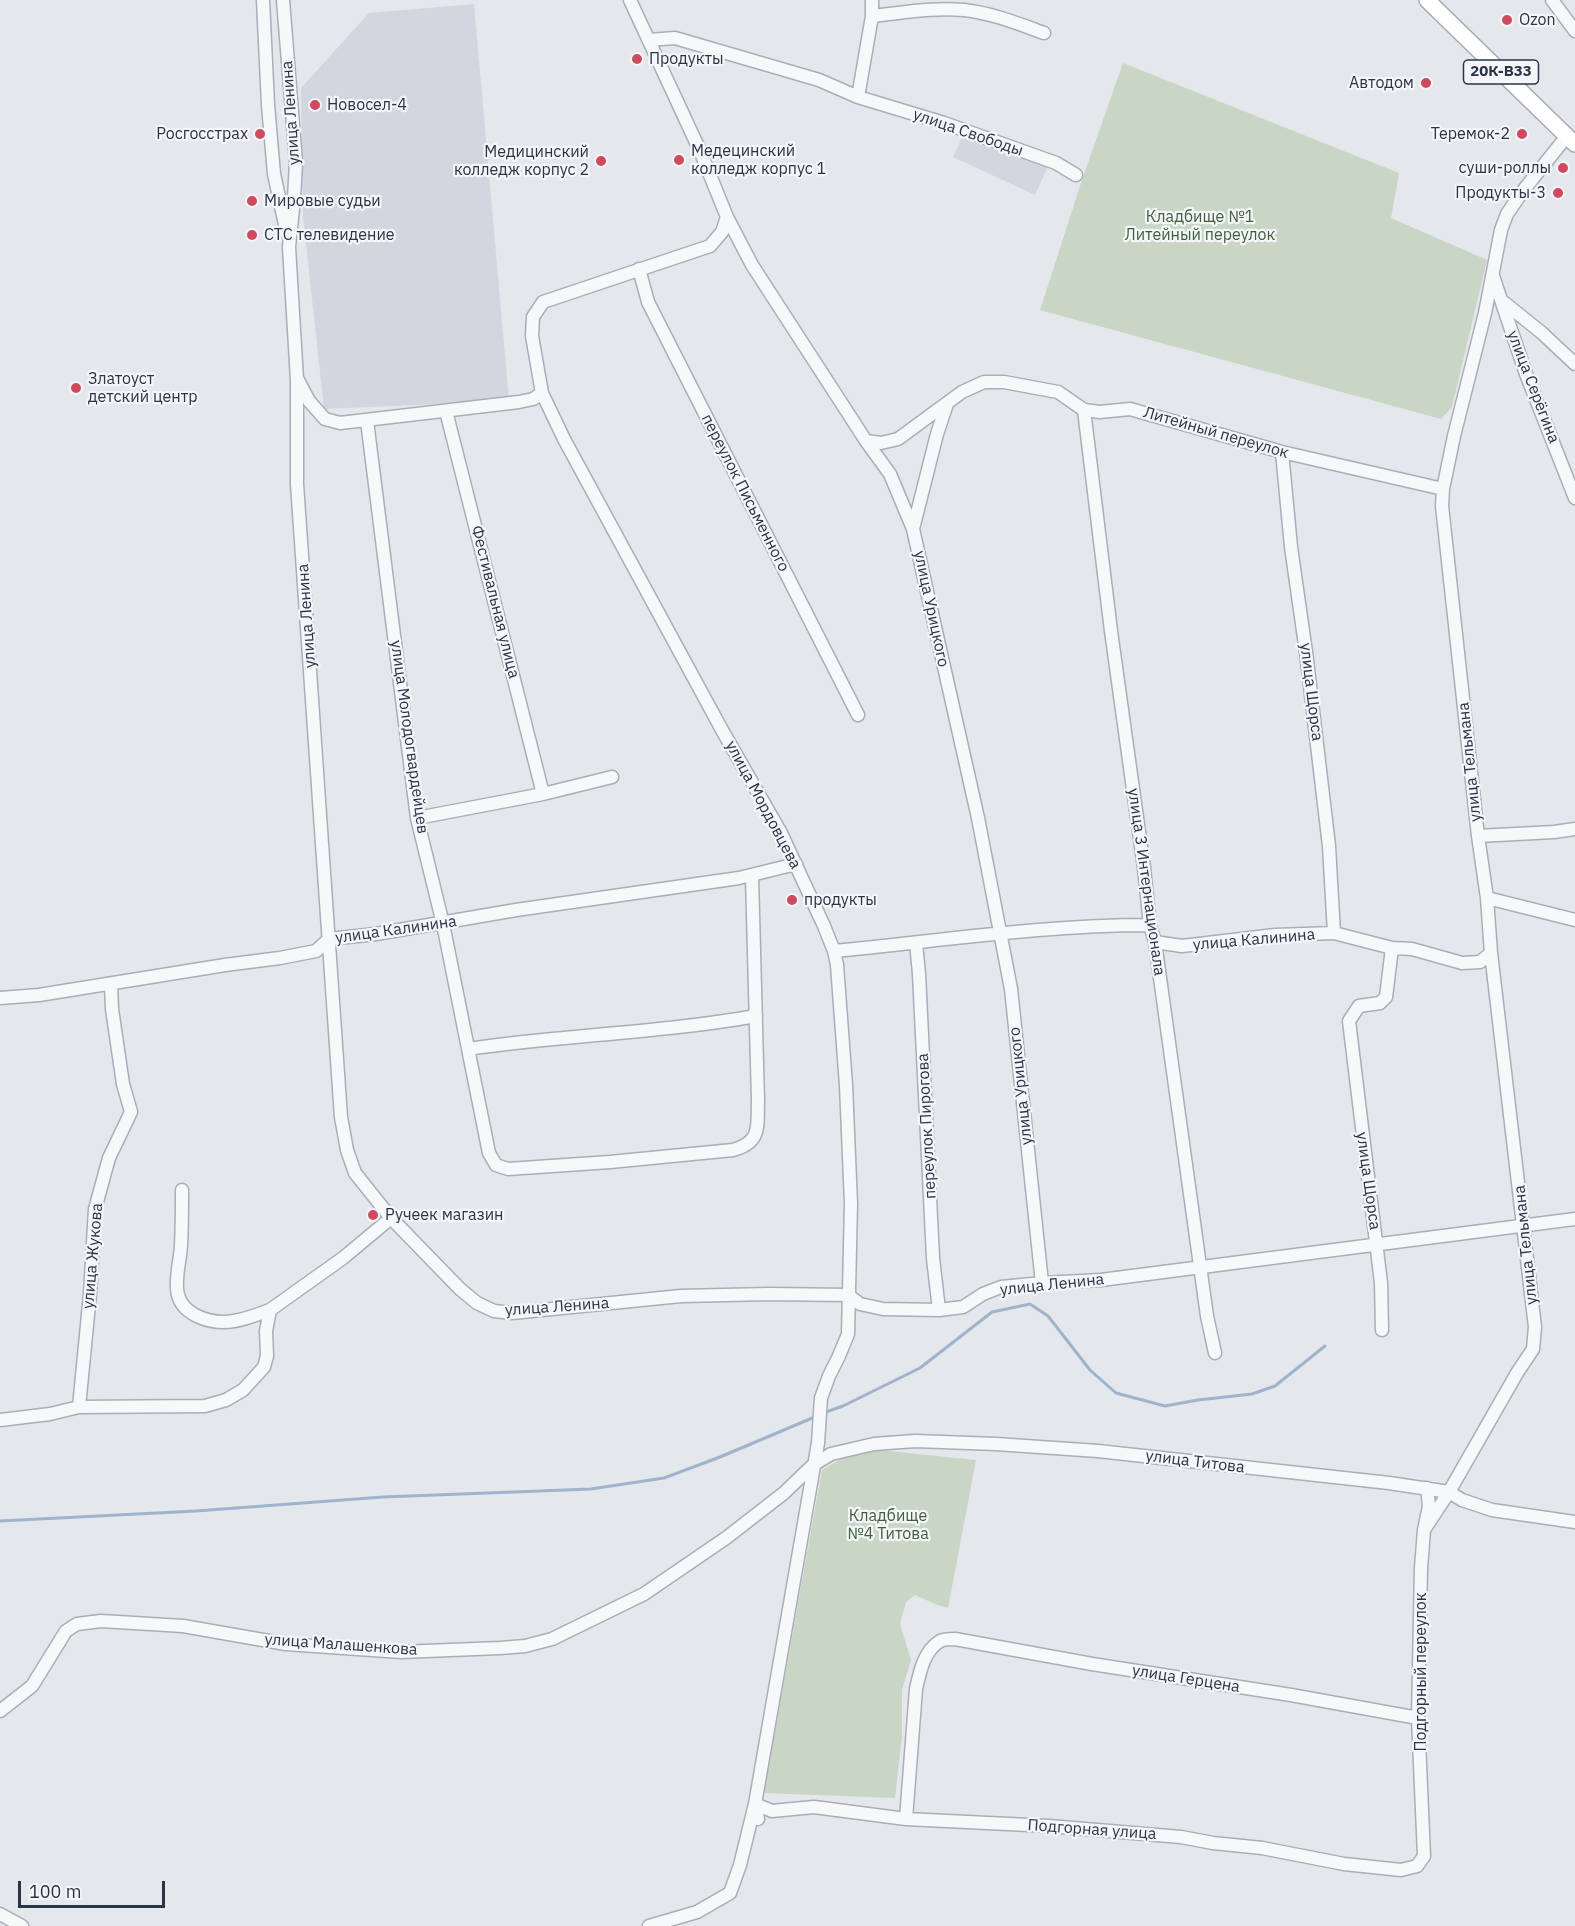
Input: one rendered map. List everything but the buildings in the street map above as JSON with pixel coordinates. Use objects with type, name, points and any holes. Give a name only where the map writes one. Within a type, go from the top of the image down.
[{"type":"main road","name":"20К-В33","points":[[1427,0],[1571,140]]},
{"type":"street","points":[[263,0],[274,174],[289,247]]},
{"type":"street","name":"улица Ленина","points":[[283,0],[296,162],[289,247],[297,380],[297,484],[341,1117],[347,1150],[355,1173],[391,1218],[460,1289],[477,1303],[494,1311],[524,1312],[681,1296],[848,1295],[860,1304],[883,1309],[939,1310],[963,1307],[983,1294],[1001,1287],[1042,1282],[1101,1280],[1575,1219]]},
{"type":"street","name":"улица Урицкого","points":[[630,0],[701,153],[727,217],[752,265],[866,441],[890,474],[914,529],[978,818],[1011,989],[1042,1282]]},
{"type":"street","points":[[858,96],[872,16],[872,0]]},
{"type":"street","points":[[1552,0],[1575,31]]},
{"type":"street","points":[[872,16],[930,10],[965,10],[1002,18],[1044,33]]},
{"type":"street","name":"улица Свободы","points":[[649,40],[675,38],[819,80],[858,96],[944,123],[1056,163],[1076,175]]},
{"type":"street","name":"улица Тельмана","points":[[1424,1530],[1449,1492],[1533,1349],[1535,1327],[1444,527],[1443,489],[1493,275],[1501,230],[1507,214],[1522,192],[1571,140]]},
{"type":"street","name":"улица Мордовцева","points":[[727,217],[722,232],[710,246],[543,303],[533,317],[532,336],[542,393],[564,440],[722,730],[781,832],[834,951],[839,986],[846,1085],[851,1204],[848,1334],[829,1376],[819,1408],[818,1443],[813,1465]]},
{"type":"street","name":"переулок Письменного","points":[[639,269],[648,302],[858,715]]},
{"type":"street","name":"улица Серёгина","points":[[1493,275],[1526,374],[1575,498]]},
{"type":"street","points":[[1500,299],[1542,333],[1575,364]]},
{"type":"street","points":[[297,380],[309,401],[325,419],[340,423],[519,402],[533,399],[542,393]]},
{"type":"street","points":[[866,441],[881,443],[898,439],[962,392],[984,382],[1004,382],[1059,392],[1084,410]]},
{"type":"street","points":[[914,529],[937,434],[948,403]]},
{"type":"street","name":"Литейный переулок","points":[[1084,410],[1100,412],[1130,409],[1282,452],[1443,489]]},
{"type":"street","name":"улица 3 Интернационала","points":[[1084,410],[1150,925],[1155,942],[1206,1316],[1215,1353]]},
{"type":"street","name":"Фестивальная улица","points":[[446,411],[543,794]]},
{"type":"street","name":"улица Молодогвардейцев","points":[[367,421],[417,818],[443,924],[489,1153],[495,1165],[508,1169],[610,1162],[733,1150],[751,1142],[756,1133],[758,1101],[752,876]]},
{"type":"street","name":"улица Щорса","points":[[1282,452],[1291,547],[1329,846],[1334,933]]},
{"type":"street","points":[[417,818],[543,794],[612,777]]},
{"type":"street","points":[[1478,836],[1575,829]]},
{"type":"street","name":"улица Калинина","points":[[0,998],[39,995],[280,958],[316,951],[329,939],[376,934],[528,908],[752,876],[796,864]]},
{"type":"street","points":[[1487,898],[1575,920]]},
{"type":"street","points":[[834,951],[999,933],[1150,925]]},
{"type":"street","name":"улица Калинина","points":[[1155,942],[1182,946],[1275,935],[1334,933],[1462,963],[1480,962],[1491,953]]},
{"type":"street","name":"переулок Пирогова","points":[[915,943],[919,974],[933,1258],[939,1310]]},
{"type":"street","name":"улица Щорса","points":[[1382,1330],[1377,1245],[1348,1021],[1359,1006],[1380,1003],[1386,997],[1392,948]]},
{"type":"street","name":"улица Жукова","points":[[79,1407],[90,1294],[95,1209],[109,1158],[131,1112],[123,1084],[111,1009],[111,984]]},
{"type":"street","points":[[468,1049],[531,1040],[703,1026],[756,1016]]},
{"type":"street","points":[[182,1190],[181,1245],[176,1289],[187,1311],[202,1318],[217,1321],[234,1321],[270,1310],[343,1258],[391,1218]]},
{"type":"street","points":[[0,1420],[50,1414],[79,1407],[205,1406],[226,1400],[243,1390],[264,1367],[267,1356],[266,1331],[270,1310]]},
{"type":"street","name":"улица Титова","points":[[813,1465],[831,1454],[874,1444],[915,1441],[1098,1451],[1427,1488],[1449,1492],[1462,1500],[1492,1510],[1575,1522]]},
{"type":"street","points":[[818,1443],[824,1451],[831,1454]]},
{"type":"street","points":[[649,1926],[696,1912],[730,1893],[740,1865],[755,1804],[813,1465]]},
{"type":"street","name":"улица Малашенкова","points":[[1,1710],[32,1686],[66,1631],[77,1624],[101,1621],[183,1626],[286,1644],[401,1652],[525,1646],[552,1639],[644,1594],[726,1538],[784,1494],[813,1465]]},
{"type":"street","name":"Подгорный переулок","points":[[1424,1856],[1418,1718],[1421,1568],[1424,1530],[1429,1506],[1427,1488]]},
{"type":"street","name":"улица Герцена","points":[[906,1818],[916,1689],[925,1657],[941,1640],[955,1639],[1418,1718]]},
{"type":"street","points":[[755,1804],[758,1819]]},
{"type":"street","name":"Подгорная улица","points":[[755,1804],[772,1810],[814,1807],[906,1818],[1049,1826],[1181,1837],[1262,1848],[1344,1864],[1401,1870],[1417,1866],[1424,1856]]},
{"type":"street","points":[[0,1914],[22,1926]]},
{"type":"shaded area","points":[[474,4],[509,401],[324,409],[303,216],[301,88],[369,13]]},
{"type":"shaded area","points":[[968,125],[1050,162],[1035,195],[953,157]]},
{"type":"green space","name":"Кладбище №1 Литейный переулок","points":[[1123,63],[1399,173],[1391,218],[1487,260],[1452,407],[1441,419],[1040,310]]},
{"type":"green space","name":"Кладбище №4 Титова","points":[[879,1450],[976,1460],[948,1608],[915,1595],[906,1602],[900,1624],[911,1660],[902,1690],[902,1736],[895,1798],[764,1793],[822,1470],[844,1457]]},
{"type":"waterway","points":[[823,1413],[843,1406],[920,1368],[992,1312],[1030,1304],[1048,1316],[1090,1370],[1116,1393],[1165,1406],[1252,1394],[1275,1386],[1325,1346]]},
{"type":"waterway","points":[[0,1521],[196,1511],[383,1497],[591,1489],[664,1478],[817,1416]]},
{"type":"place","name":"Ozon","points":[[1507,20]]},
{"type":"place","name":"Продукты","points":[[637,59]]},
{"type":"place","name":"Автодом","points":[[1426,83]]},
{"type":"place","name":"Новосел-4","points":[[315,105]]},
{"type":"place","name":"Росгосстрах","points":[[260,134]]},
{"type":"place","name":"Теремок-2","points":[[1522,134]]},
{"type":"place","name":"Медецинский колледж корпус 1","points":[[679,160]]},
{"type":"place","name":"Медицинский колледж корпус 2","points":[[601,161]]},
{"type":"place","name":"суши-роллы","points":[[1563,168]]},
{"type":"place","name":"Продукты-3","points":[[1558,193]]},
{"type":"place","name":"Мировые судьи","points":[[252,201]]},
{"type":"place","name":"СТС телевидение","points":[[252,235]]},
{"type":"place","name":"Златоуст детский центр","points":[[76,388]]},
{"type":"place","name":"продукты","points":[[792,900]]},
{"type":"place","name":"Ручеек магазин","points":[[373,1215]]}]
